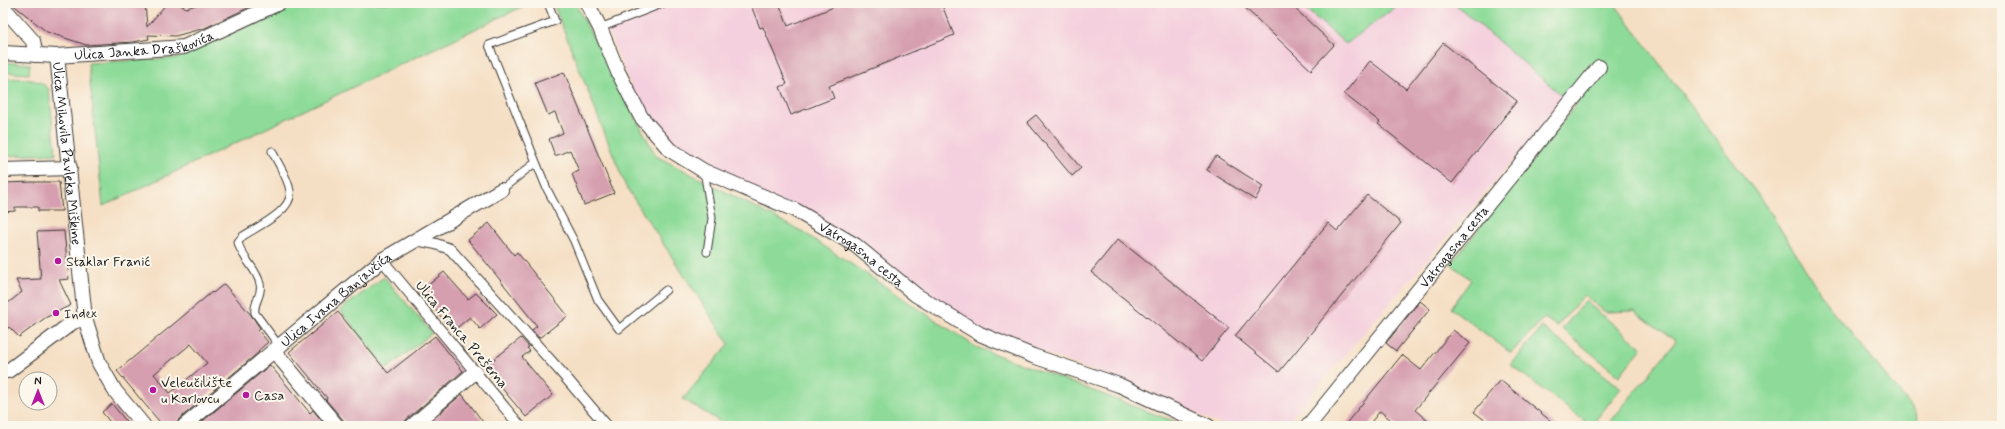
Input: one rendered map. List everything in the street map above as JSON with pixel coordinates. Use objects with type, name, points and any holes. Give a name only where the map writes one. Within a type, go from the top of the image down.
[{"type":"street","name":"Ulica Janka Draškovića","points":[[3,53],[57,56],[184,47],[279,3]]},
{"type":"street","name":"Vatrogasna cesta","points":[[588,3],[618,72],[641,117],[670,150],[704,171],[802,214],[855,245],[916,295],[980,334],[1033,356],[1119,384],[1208,426]]},
{"type":"street","points":[[3,7],[27,33],[33,42],[36,55]]},
{"type":"street","name":"Ulica Mihovila Pavleka Miškine","points":[[57,56],[85,318],[99,363],[115,391],[144,426]]},
{"type":"street","name":"Vatrogasna cesta","points":[[1308,426],[1599,67]]},
{"type":"street","points":[[3,170],[70,168]]},
{"type":"street","name":"Ulica Ivana Banjavčića","points":[[184,426],[382,260],[501,190]]},
{"type":"street","points":[[416,240],[436,244],[450,249],[556,366],[607,426]]},
{"type":"street","name":"Ulica Franca Prešerna","points":[[382,260],[520,426]]},
{"type":"street","points":[[6,373],[73,322],[85,318]]},
{"type":"street","points":[[277,349],[337,426]]},
{"type":"street","points":[[412,426],[475,372]]},
{"type":"lane","points":[[548,3],[555,21],[489,45],[547,189],[574,242],[598,300],[619,329],[666,290]]},
{"type":"lane","points":[[600,28],[664,3]]},
{"type":"lane","points":[[272,151],[286,178],[291,192],[289,203],[282,210],[243,236],[238,242],[240,251],[260,281],[262,292],[254,306],[255,313],[277,349]]},
{"type":"lane","points":[[501,190],[536,162]]},
{"type":"lane","points":[[704,171],[712,218],[707,252]]},
{"type":"shaded area","points":[[677,3],[1299,3],[1346,44],[1401,3],[1454,3],[1566,99],[1288,421],[1280,426],[1224,426],[1122,381],[979,330],[918,291],[853,239],[705,168],[673,148],[643,114],[608,31]]},
{"type":"green space","points":[[298,3],[530,3],[103,206],[88,63],[177,58]]},
{"type":"green space","points":[[553,3],[575,3],[656,156],[803,232],[976,347],[1187,426],[727,426],[683,399],[729,344],[626,187]]},
{"type":"green space","points":[[1299,3],[1401,3],[1346,44]]},
{"type":"green space","points":[[1454,3],[1614,3],[1767,207],[1827,304],[1916,413],[1918,426],[1607,426],[1676,341],[1634,311],[1605,312],[1584,295],[1557,326],[1544,318],[1511,353],[1451,308],[1471,280],[1451,264],[1579,101],[1566,99]]},
{"type":"green space","points":[[3,62],[30,64],[29,74],[3,72]]},
{"type":"green space","points":[[3,78],[35,81],[41,83],[49,90],[56,154],[3,156]]},
{"type":"green space","points":[[384,277],[432,333],[387,369],[340,310]]},
{"type":"green space","points":[[1585,301],[1642,348],[1619,376],[1562,329]]},
{"type":"green space","points":[[1542,327],[1621,388],[1591,426],[1511,365]]},
{"type":"building","points":[[11,3],[145,3],[147,27],[167,3],[177,3],[186,8],[203,3],[258,3],[205,28],[175,36],[148,35],[149,39],[133,42],[86,45],[47,32]]},
{"type":"building","points":[[750,3],[779,3],[788,26],[843,3],[941,3],[954,35],[829,86],[834,98],[791,115],[780,87],[787,84],[763,27],[760,28]]},
{"type":"building","points":[[1240,3],[1289,3],[1334,45],[1311,70]]},
{"type":"building","points":[[1443,43],[1517,101],[1452,183],[1378,124],[1380,122],[1344,94],[1370,61],[1406,89]]},
{"type":"building","points":[[564,72],[614,193],[584,205],[572,174],[579,171],[570,150],[555,156],[549,139],[563,133],[555,112],[548,115],[535,83]]},
{"type":"building","points":[[1036,115],[1081,168],[1072,176],[1027,122]]},
{"type":"building","points":[[1216,156],[1263,186],[1255,200],[1207,170]]},
{"type":"building","points":[[59,182],[62,211],[38,211],[38,207],[15,207],[15,211],[3,212],[3,183]]},
{"type":"building","points":[[1367,195],[1401,223],[1279,372],[1235,336],[1328,223],[1337,231]]},
{"type":"building","points":[[489,223],[514,255],[517,252],[568,316],[539,338],[532,330],[537,326],[468,240]]},
{"type":"building","points":[[64,231],[69,279],[59,280],[71,305],[45,318],[19,337],[9,327],[3,334],[3,307],[22,292],[16,280],[41,279],[37,232]]},
{"type":"building","points":[[1118,239],[1229,328],[1202,361],[1091,272]]},
{"type":"building","points":[[444,272],[468,299],[476,293],[497,314],[480,329],[470,317],[453,331],[420,292]]},
{"type":"building","points":[[224,284],[251,315],[260,328],[258,330],[268,342],[258,351],[259,352],[179,419],[176,426],[163,426],[117,371],[212,292],[213,293]],"holes":[[[191,344],[207,363],[170,393],[154,374]]]},
{"type":"building","points":[[1420,301],[1430,309],[1396,351],[1386,343]]},
{"type":"building","points":[[338,312],[388,373],[435,336],[463,371],[406,420],[404,426],[345,426],[344,421],[326,400],[327,398],[289,352]]},
{"type":"building","points":[[1453,330],[1470,343],[1415,410],[1434,426],[1398,426],[1380,411],[1368,426],[1344,426],[1402,355],[1421,370]]},
{"type":"building","points":[[521,338],[529,347],[527,348],[530,351],[522,357],[553,395],[526,417],[484,367]]},
{"type":"building","points":[[270,365],[310,413],[313,410],[326,426],[197,426]]},
{"type":"building","points":[[1500,380],[1557,426],[1482,426],[1486,421],[1474,412]]},
{"type":"building","points":[[462,394],[486,426],[425,426]]},
{"type":"building","points":[[112,404],[130,426],[113,426],[102,412]]},
{"type":"place","name":"Staklar Franić","points":[[58,261]]},
{"type":"place","name":"Index","points":[[56,313]]},
{"type":"place","name":"Veleučilište u Karlovcu","points":[[153,390]]},
{"type":"place","name":"Casa","points":[[246,395]]}]
